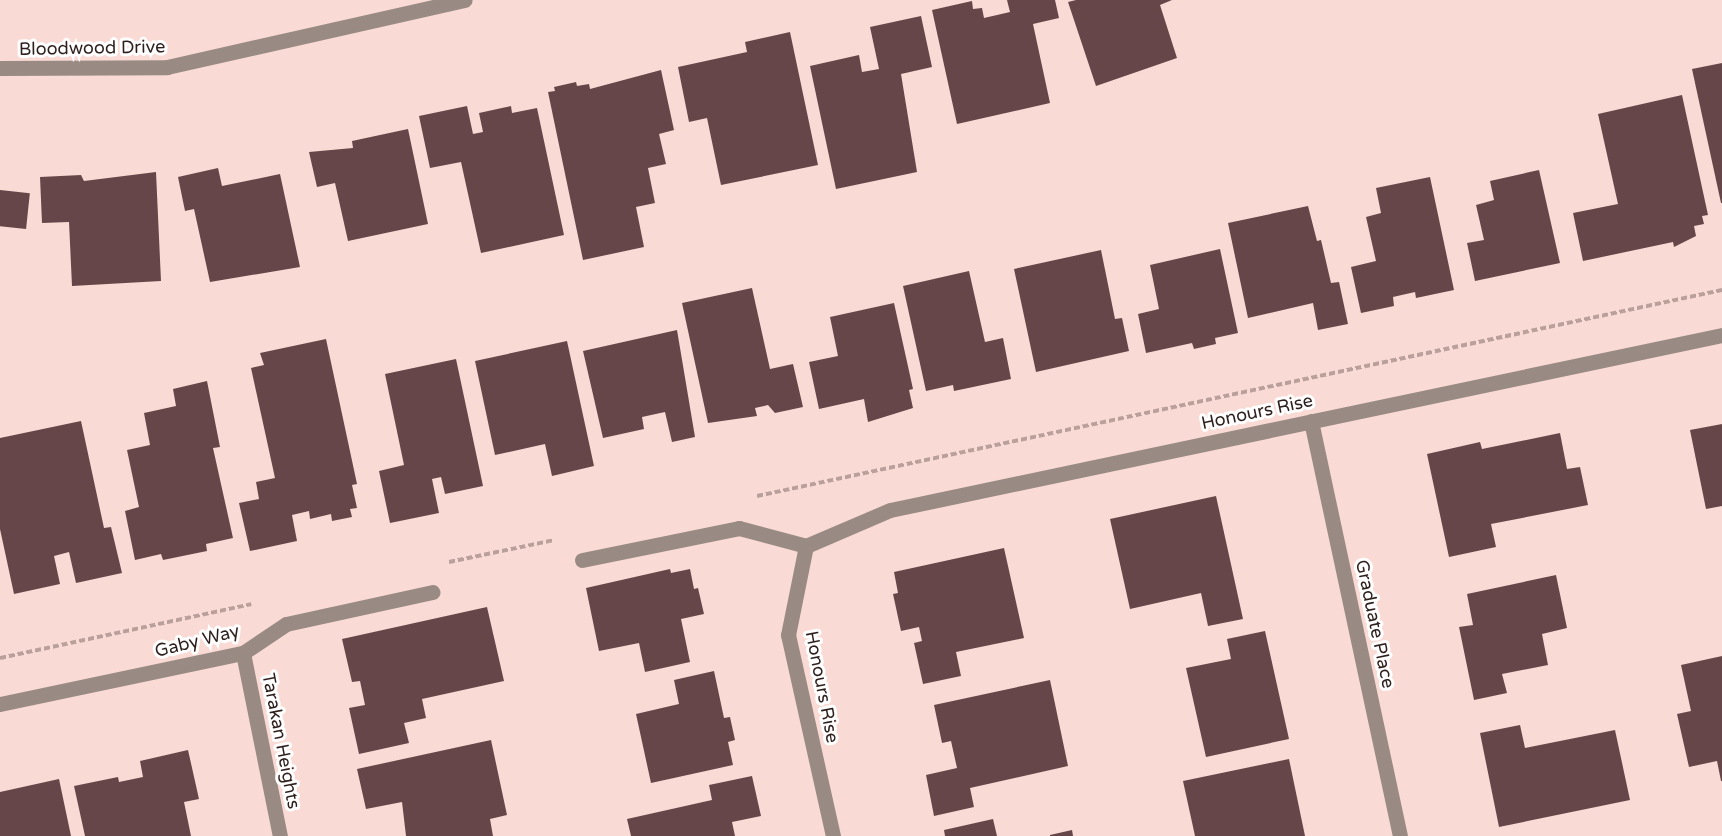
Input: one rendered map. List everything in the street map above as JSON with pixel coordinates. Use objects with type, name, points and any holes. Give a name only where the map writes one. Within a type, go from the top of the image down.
[{"type":"street","name":"Bloodwood Drive","points":[[0,68],[167,67],[465,0]]},
{"type":"street","name":"Honours Rise","points":[[833,836],[788,634],[806,546],[890,510],[1722,335]]},
{"type":"street","name":"Graduate Place","points":[[1311,421],[1400,836]]},
{"type":"street","points":[[582,560],[739,528],[806,546]]},
{"type":"street","name":"Gaby Way","points":[[0,704],[243,653],[286,624],[433,592]]},
{"type":"street","name":"Tarakan Heights","points":[[243,653],[280,836]]},
{"type":"path","points":[[750,498],[1722,290]]},
{"type":"path","points":[[445,563],[562,538]]},
{"type":"path","points":[[0,658],[258,603]]},
{"type":"building","points":[[1007,0],[1055,0],[1059,18],[1033,24],[1050,103],[957,124],[932,10],[972,1],[973,9],[982,8],[984,18],[1010,12]]},
{"type":"building","points":[[1076,0],[1172,0],[1160,5],[1177,58],[1096,86],[1068,2]]},
{"type":"building","points":[[921,16],[932,67],[901,74],[917,172],[836,189],[810,66],[859,55],[862,72],[879,69],[870,27]]},
{"type":"building","points":[[790,32],[818,165],[721,185],[707,118],[689,122],[678,67],[747,52],[745,42]]},
{"type":"building","points":[[1722,63],[1722,203],[1721,203],[1692,69]]},
{"type":"building","points":[[661,70],[674,130],[659,134],[666,164],[648,168],[655,203],[636,207],[644,247],[583,260],[548,92],[555,91],[554,87],[576,82],[577,86],[589,84],[590,89]]},
{"type":"building","points":[[1682,95],[1708,215],[1702,216],[1704,224],[1694,226],[1696,236],[1674,247],[1673,242],[1583,261],[1573,213],[1618,204],[1598,114]]},
{"type":"building","points":[[467,106],[473,134],[483,132],[479,113],[511,106],[512,113],[537,108],[564,235],[481,253],[461,162],[430,168],[419,116]]},
{"type":"building","points":[[408,129],[428,224],[348,241],[335,183],[317,187],[309,152],[353,148],[352,141]]},
{"type":"building","points":[[218,168],[222,186],[280,174],[300,267],[210,282],[194,209],[185,211],[178,177]]},
{"type":"building","points":[[1539,170],[1560,263],[1475,281],[1467,243],[1484,240],[1476,205],[1494,200],[1490,181]]},
{"type":"building","points":[[156,172],[161,281],[72,286],[69,222],[42,223],[40,177],[81,175],[84,181]]},
{"type":"building","points":[[1430,177],[1454,290],[1416,298],[1415,292],[1393,297],[1394,306],[1361,313],[1351,267],[1376,261],[1366,217],[1381,213],[1376,188]]},
{"type":"building","points":[[0,190],[30,193],[26,229],[0,226]]},
{"type":"building","points":[[1308,206],[1317,241],[1321,240],[1331,283],[1339,282],[1348,324],[1318,330],[1313,303],[1248,318],[1228,223]]},
{"type":"building","points":[[1220,249],[1238,333],[1215,338],[1216,344],[1194,349],[1192,343],[1146,353],[1138,314],[1159,309],[1150,265]]},
{"type":"building","points":[[1101,250],[1115,319],[1122,318],[1129,351],[1036,372],[1014,269]]},
{"type":"building","points":[[969,271],[985,342],[1003,338],[1011,379],[954,391],[953,385],[926,391],[903,286]]},
{"type":"building","points":[[752,288],[770,369],[793,364],[803,407],[775,413],[768,405],[755,408],[757,416],[708,423],[682,303]]},
{"type":"building","points":[[894,303],[913,389],[909,390],[913,408],[868,422],[864,399],[819,409],[809,362],[838,356],[830,317]]},
{"type":"building","points":[[677,330],[695,437],[672,442],[665,412],[642,417],[644,429],[603,438],[583,351]]},
{"type":"building","points":[[326,339],[357,484],[352,485],[357,508],[350,509],[352,517],[332,521],[331,514],[310,519],[309,511],[292,515],[297,541],[250,551],[239,503],[259,499],[256,482],[275,478],[251,368],[264,365],[260,353]]},
{"type":"building","points":[[567,341],[594,466],[552,476],[545,444],[495,455],[475,361]]},
{"type":"building","points":[[456,359],[483,486],[445,494],[441,477],[432,479],[439,513],[390,523],[379,471],[404,465],[385,374]]},
{"type":"building","points":[[207,381],[220,447],[213,448],[233,538],[206,544],[207,551],[163,560],[161,554],[135,560],[125,511],[139,507],[127,450],[150,445],[144,413],[176,406],[173,389]]},
{"type":"building","points":[[81,421],[104,528],[111,527],[122,573],[76,583],[69,552],[54,556],[60,584],[14,594],[0,529],[0,438]]},
{"type":"building","points":[[1722,424],[1722,506],[1706,509],[1690,430]]},
{"type":"building","points":[[1560,433],[1567,469],[1580,467],[1588,505],[1491,524],[1496,547],[1449,557],[1427,454],[1480,442],[1482,449]]},
{"type":"building","points":[[1216,496],[1243,619],[1208,626],[1201,593],[1130,609],[1110,519]]},
{"type":"building","points":[[1004,548],[1024,638],[956,652],[961,676],[923,684],[914,643],[922,641],[919,627],[901,631],[893,594],[898,593],[894,572]]},
{"type":"building","points":[[670,569],[671,573],[690,569],[694,589],[698,588],[704,614],[681,619],[690,662],[645,672],[639,643],[599,651],[586,588]]},
{"type":"building","points":[[1556,575],[1567,628],[1542,634],[1548,665],[1502,674],[1507,693],[1474,700],[1459,627],[1473,625],[1467,594]]},
{"type":"building","points":[[487,607],[504,681],[422,699],[426,718],[404,723],[409,743],[359,754],[349,708],[365,705],[360,681],[352,682],[342,639]]},
{"type":"building","points":[[1265,631],[1289,739],[1206,757],[1186,668],[1231,659],[1227,639]]},
{"type":"building","points":[[1722,656],[1721,781],[1717,761],[1689,767],[1677,714],[1691,711],[1681,665]]},
{"type":"building","points":[[714,671],[724,718],[730,717],[735,740],[728,742],[733,765],[651,783],[636,714],[679,704],[674,680]]},
{"type":"building","points":[[1050,680],[1068,766],[970,788],[974,807],[934,816],[926,775],[957,768],[951,741],[942,743],[934,705]]},
{"type":"building","points":[[1520,725],[1525,748],[1615,730],[1630,800],[1499,827],[1480,733]]},
{"type":"building","points":[[491,740],[507,815],[490,819],[493,836],[406,836],[402,802],[366,809],[357,769]]},
{"type":"building","points":[[188,750],[199,799],[184,802],[191,836],[85,836],[74,786],[118,777],[119,782],[143,777],[140,761]]},
{"type":"building","points":[[1289,759],[1305,836],[1195,836],[1183,781]]},
{"type":"building","points":[[752,776],[761,816],[732,822],[735,836],[631,836],[627,819],[712,800],[709,785]]},
{"type":"building","points":[[59,779],[71,836],[0,836],[0,792]]},
{"type":"building","points":[[993,819],[997,836],[945,836],[944,830]]},
{"type":"building","points":[[1072,830],[1073,836],[1050,836],[1050,835]]}]
